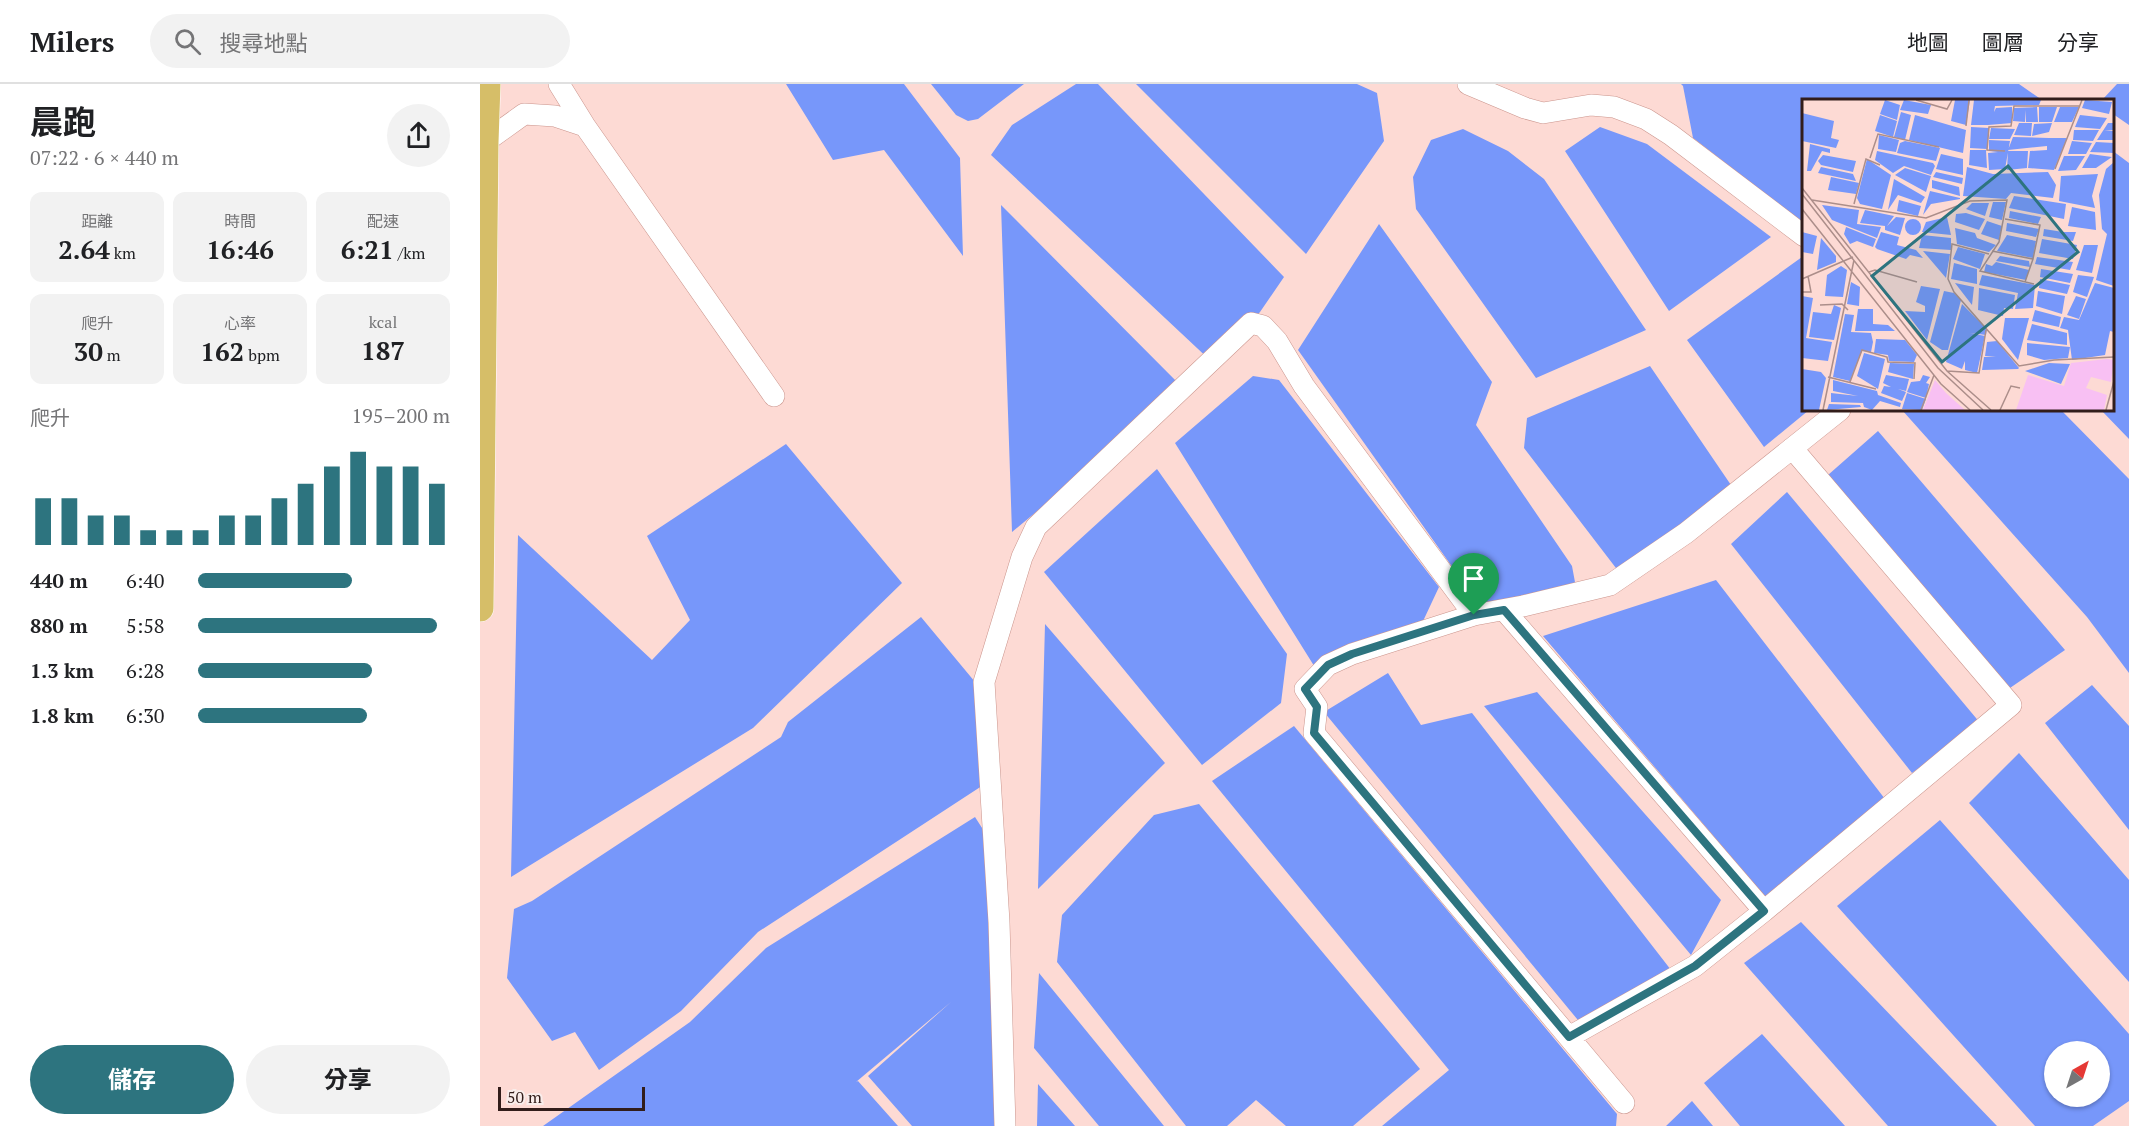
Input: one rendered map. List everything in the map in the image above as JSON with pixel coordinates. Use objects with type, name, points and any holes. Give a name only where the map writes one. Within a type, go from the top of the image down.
[{"type":"main road","points":[[480,608],[487,84]]},
{"type":"lane","points":[[559,84],[585,126],[774,396]]},
{"type":"lane","points":[[1468,84],[1526,108],[1543,112],[1591,105],[1614,107],[1646,119],[1671,135],[1802,235]]},
{"type":"lane","points":[[485,142],[524,114],[555,116],[585,126]]},
{"type":"lane","points":[[1005,1126],[999,922],[984,682],[1022,557],[1036,527],[1251,323],[1263,326],[1277,341],[1304,386],[1474,615]]},
{"type":"lane","points":[[1623,1103],[1314,733],[1317,707],[1305,689],[1328,665],[1352,654],[1474,615],[1610,585],[1686,533],[1839,411]]},
{"type":"lane","points":[[1569,1037],[1695,966],[2011,705],[1792,448]]},
{"type":"lane","points":[[1504,610],[1764,911]]},
{"type":"water","points":[[786,84],[904,84],[960,158],[963,256],[884,150],[833,160]]},
{"type":"water","points":[[931,84],[1024,84],[978,119],[968,121],[956,115]]},
{"type":"water","points":[[1076,84],[1098,84],[1284,277],[1260,312],[1213,363],[991,155],[1012,125]]},
{"type":"water","points":[[1136,84],[1357,84],[1377,93],[1384,141],[1306,254]]},
{"type":"water","points":[[1681,84],[2019,84],[2041,99],[1802,99],[1802,222],[1693,138]]},
{"type":"water","points":[[2117,84],[2129,84],[2129,125],[2114,115],[2114,99],[2103,99]]},
{"type":"water","points":[[1600,127],[1647,144],[1771,237],[1669,311],[1565,151]]},
{"type":"water","points":[[1463,129],[1508,151],[1544,179],[1646,330],[1536,378],[1416,209],[1413,177],[1431,140]]},
{"type":"water","points":[[2114,152],[2129,163],[2129,439],[2102,411],[2114,411]]},
{"type":"water","points":[[1001,205],[1184,389],[1012,532]]},
{"type":"water","points":[[1379,224],[1492,382],[1476,425],[1572,566],[1577,593],[1480,606],[1298,350]]},
{"type":"water","points":[[1802,257],[1802,411],[1808,411],[1764,447],[1687,340]]},
{"type":"water","points":[[1650,366],[1733,488],[1619,572],[1524,448],[1527,418]]},
{"type":"water","points":[[1253,376],[1279,380],[1439,587],[1417,634],[1316,669],[1175,443]]},
{"type":"water","points":[[1903,411],[2062,411],[2129,479],[2129,673],[2087,617]]},
{"type":"water","points":[[1878,431],[2065,650],[2007,690],[1828,475]]},
{"type":"water","points":[[786,444],[902,583],[753,728],[511,877],[518,535],[652,660],[690,620],[647,536]]},
{"type":"water","points":[[1157,469],[1287,654],[1281,703],[1202,765],[1044,572]]},
{"type":"water","points":[[1787,492],[1981,724],[1912,773],[1731,544]]},
{"type":"water","points":[[1716,580],[1885,799],[1768,900],[1543,636]]},
{"type":"water","points":[[921,617],[985,694],[991,780],[758,932],[681,1011],[599,1070],[575,1032],[552,1041],[507,978],[514,909],[532,901],[781,737],[788,722]]},
{"type":"water","points":[[1045,624],[1165,763],[1038,889]]},
{"type":"water","points":[[1388,673],[1421,725],[1472,713],[1671,970],[1582,1025],[1324,712]]},
{"type":"water","points":[[2092,685],[2129,726],[2129,830],[2045,723]]},
{"type":"water","points":[[1537,692],[1721,900],[1691,955],[1484,706]]},
{"type":"water","points":[[1294,726],[1617,1114],[1616,1126],[1382,1126],[1449,1070],[1212,781]]},
{"type":"water","points":[[2019,753],[2129,880],[2129,982],[1969,803]]},
{"type":"water","points":[[1199,804],[1420,1069],[1353,1126],[1286,1126],[1256,1100],[1227,1126],[1186,1126],[1057,962],[1062,915],[1154,815]]},
{"type":"water","points":[[975,817],[993,845],[1003,1126],[912,1126],[868,1076],[951,1002],[856,1082],[858,1081],[898,1126],[543,1126],[690,1022],[766,948]]},
{"type":"water","points":[[1940,820],[2129,1034],[2129,1101],[2093,1126],[2035,1126],[1837,906]]},
{"type":"water","points":[[1801,922],[1997,1126],[1888,1126],[1744,963]]},
{"type":"water","points":[[1039,973],[1164,1126],[1099,1126],[1034,1048]]},
{"type":"water","points":[[1762,1034],[1845,1126],[1740,1126],[1704,1083]]},
{"type":"water","points":[[1038,1084],[1075,1126],[1037,1126]]},
{"type":"water","points":[[1692,1101],[1713,1126],[1666,1126]]},
{"type":"route","points":[[1504,610],[1764,911],[1695,966],[1569,1037],[1314,733],[1317,707],[1305,689],[1328,665],[1352,654],[1474,615],[1504,610]]}]
